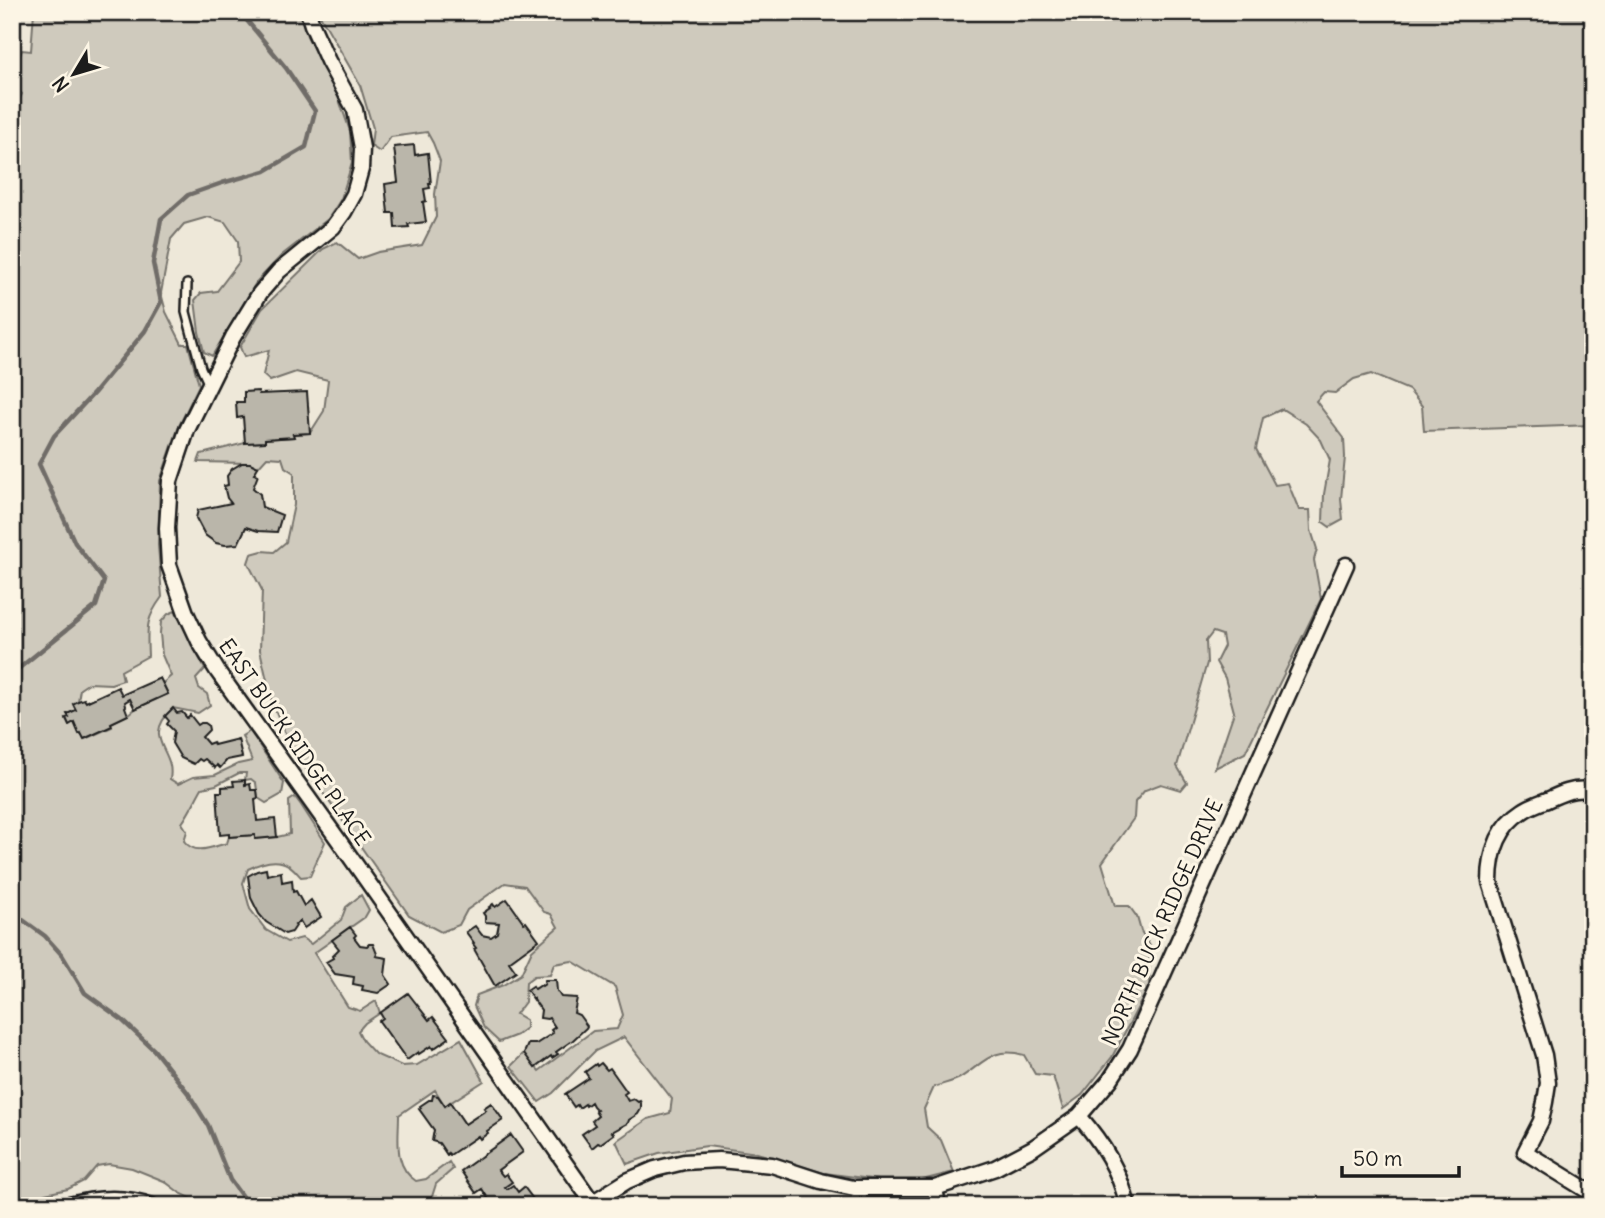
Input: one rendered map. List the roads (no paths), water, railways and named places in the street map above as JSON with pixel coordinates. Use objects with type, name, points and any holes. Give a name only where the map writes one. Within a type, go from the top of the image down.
[{"type":"street","name":"EAST BUCK RIDGE PLACE","points":[[309,12],[328,61],[355,110],[362,148],[354,194],[333,227],[279,271],[260,293],[233,337],[209,385],[187,430],[170,481],[167,528],[169,565],[186,613],[218,672],[592,1204]]},
{"type":"street","name":"NORTH BUCK RIDGE DRIVE","points":[[592,1204],[627,1181],[655,1169],[684,1162],[719,1160],[772,1165],[853,1188],[935,1188],[995,1168],[1033,1148],[1079,1116],[1110,1080],[1130,1049],[1346,565]]},
{"type":"street","points":[[1591,795],[1575,789],[1524,810],[1513,819],[1493,849],[1490,882],[1544,1055],[1547,1073],[1548,1083],[1541,1121],[1525,1152],[1593,1194]]},
{"type":"street","points":[[1079,1116],[1099,1140],[1115,1167],[1128,1206]]},
{"type":"street","points":[[935,1188],[939,1206]]},
{"type":"street","points":[[66,1206],[85,1200],[107,1198],[140,1201],[152,1206]]},
{"type":"lane","points":[[187,284],[186,312],[201,368],[209,385]]},
{"type":"waterway","points":[[12,674],[96,606],[104,581],[75,543],[39,464],[54,436],[145,331],[161,302],[153,263],[161,219],[188,195],[265,171],[306,147],[315,111],[286,68],[240,12]]},
{"type":"waterway","points":[[12,912],[45,936],[62,955],[85,993],[121,1019],[154,1050],[188,1093],[208,1125],[230,1180],[249,1206]]}]
